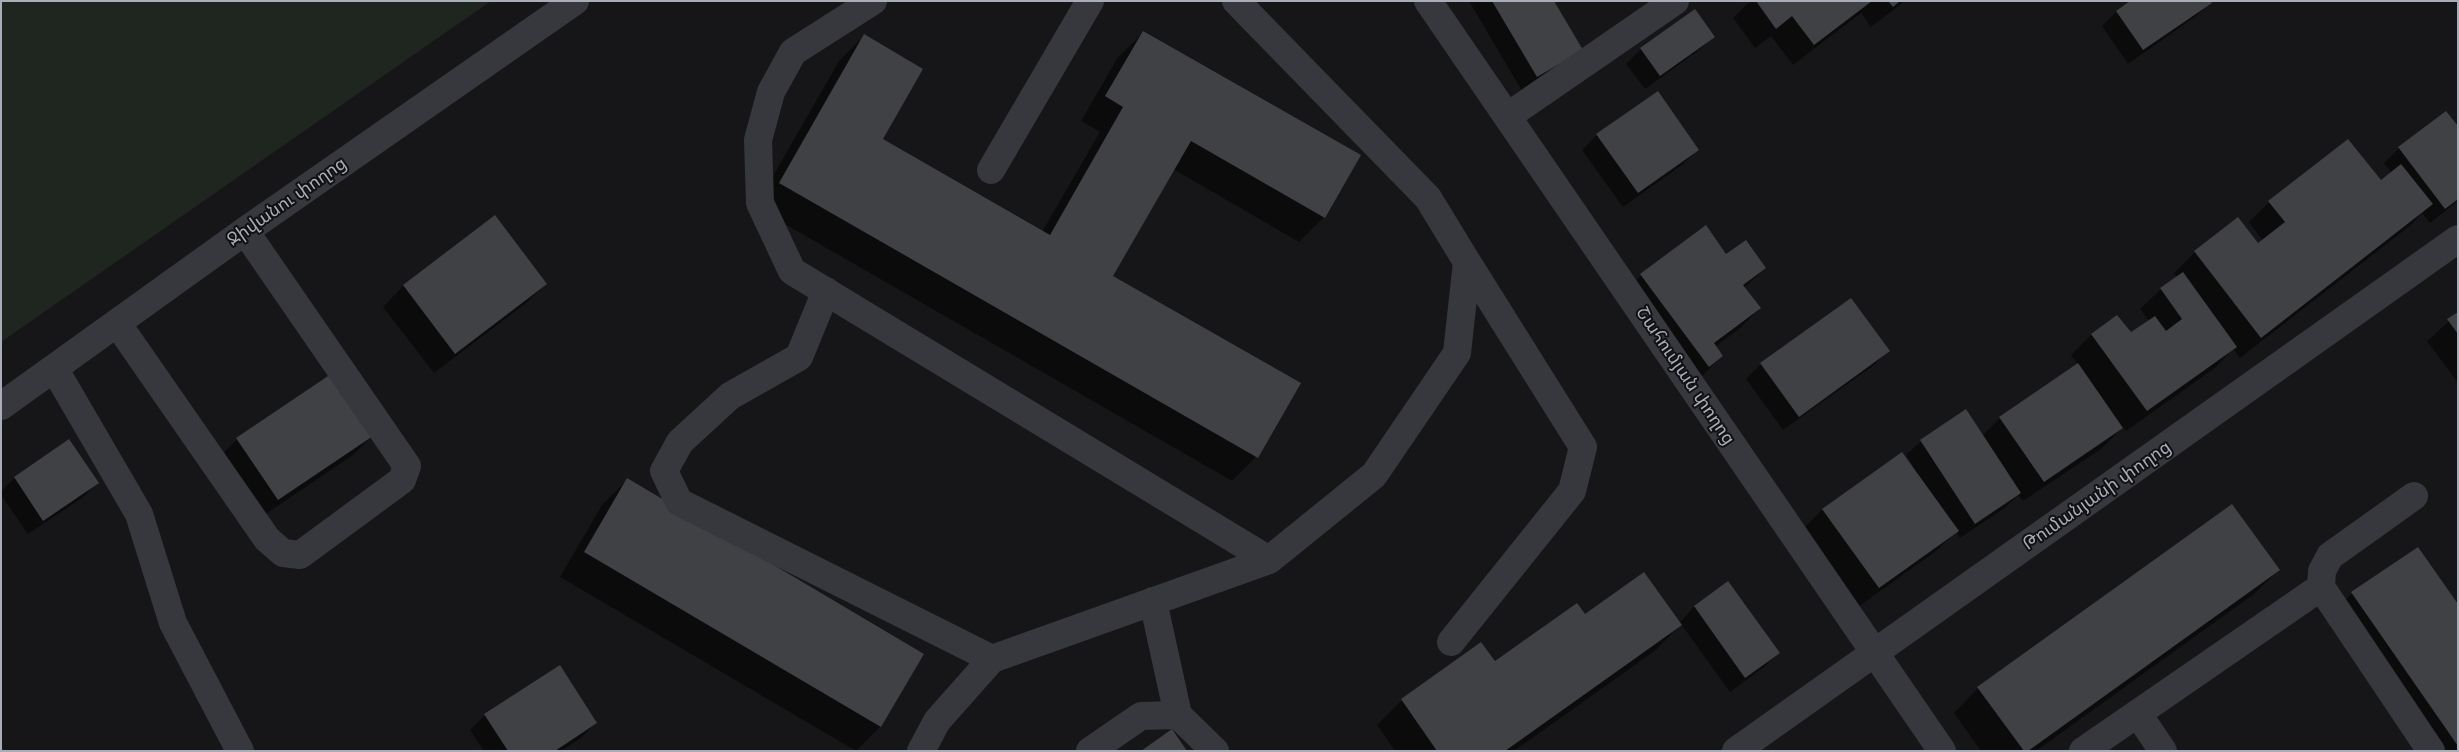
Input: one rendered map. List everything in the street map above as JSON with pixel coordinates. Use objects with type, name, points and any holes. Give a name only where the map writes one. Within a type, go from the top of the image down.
[{"type":"street","name":"Ջիվանու փողոց","points":[[1,406],[245,231],[575,1]]},
{"type":"street","points":[[873,1],[793,52],[771,92],[758,140],[760,204],[792,270],[1269,560]]},
{"type":"street","points":[[991,170],[1090,1]]},
{"type":"street","points":[[1236,1],[1428,198],[1583,446],[1572,491],[1451,642]]},
{"type":"street","name":"Շահումյան փողոց","points":[[1428,1],[1942,751]]},
{"type":"street","points":[[1508,116],[1674,1]]},
{"type":"street","points":[[117,323],[267,539],[282,553],[300,555],[402,480],[408,466],[245,231]]},
{"type":"street","name":"Թումանյանի փողոց","points":[[1736,751],[2458,239]]},
{"type":"street","points":[[921,751],[937,721],[992,659],[1269,560],[1374,475],[1457,352],[1467,262]]},
{"type":"street","points":[[826,291],[799,357],[730,396],[680,442],[664,471],[678,502],[992,659]]},
{"type":"street","points":[[54,368],[139,514],[173,623],[240,751]]},
{"type":"street","points":[[2414,496],[2330,556],[2322,571],[2321,587],[2432,751]]},
{"type":"street","points":[[2083,751],[2321,587]]},
{"type":"street","points":[[1154,601],[1178,715],[1215,751]]},
{"type":"street","points":[[2138,714],[2163,751]]},
{"type":"street","points":[[1090,751],[1141,716],[1178,715]]},
{"type":"shaded area","points":[[1,1],[491,1],[1,342]]},
{"type":"building","points":[[1492,1],[1554,1],[1583,50],[1537,77]]},
{"type":"building","points":[[1756,1],[1872,1],[1814,45],[1792,16],[1776,29]]},
{"type":"building","points":[[1888,1],[1900,1],[1893,7]]},
{"type":"building","points":[[2130,1],[2211,1],[2212,3],[2143,50],[2116,11]]},
{"type":"building","points":[[1695,9],[1715,37],[1660,76],[1640,48]]},
{"type":"building","points":[[1143,31],[1361,155],[1325,218],[1191,141],[1113,276],[1301,383],[1258,458],[779,183],[864,34],[923,69],[883,139],[1050,235],[1123,107],[1105,96]]},
{"type":"building","points":[[1658,91],[1699,150],[1638,193],[1596,134]]},
{"type":"building","points":[[2446,111],[2458,126],[2458,199],[2445,209],[2398,147]]},
{"type":"building","points":[[2348,139],[2381,180],[2401,164],[2433,204],[2261,338],[2194,251],[2238,217],[2258,243],[2285,222],[2268,201]]},
{"type":"building","points":[[495,215],[547,284],[455,354],[403,285]]},
{"type":"building","points":[[1706,225],[1726,254],[1746,240],[1766,268],[1743,285],[1761,308],[1714,343],[1723,356],[1709,367],[1640,274]]},
{"type":"building","points":[[2183,272],[2237,347],[2147,411],[2091,334],[2117,315],[2131,332],[2155,316],[2166,331],[2182,319],[2160,288]]},
{"type":"building","points":[[1851,298],[1890,351],[1799,417],[1760,363]]},
{"type":"building","points":[[2458,312],[2458,334],[2447,319]]},
{"type":"building","points":[[2078,363],[2123,428],[2044,482],[1999,417]]},
{"type":"building","points":[[334,372],[376,434],[278,500],[236,438]]},
{"type":"building","points":[[1966,409],[2021,493],[1975,524],[1920,440]]},
{"type":"building","points":[[69,439],[99,483],[43,521],[14,477]]},
{"type":"building","points":[[1902,452],[1959,531],[1879,588],[1822,509]]},
{"type":"building","points":[[627,478],[924,654],[881,727],[584,552]]},
{"type":"building","points":[[2232,504],[2280,570],[2028,751],[2024,751],[1977,687]]},
{"type":"building","points":[[2418,547],[2458,604],[2458,746],[2351,592]]},
{"type":"building","points":[[1644,572],[1682,625],[1505,751],[1437,751],[1401,699],[1481,642],[1495,661],[1577,603],[1585,614]]},
{"type":"building","points":[[1728,581],[1780,653],[1745,678],[1694,606]]},
{"type":"building","points":[[560,665],[597,723],[555,751],[508,751],[484,714]]},
{"type":"building","points":[[1172,729],[1187,751],[1141,751]]}]
